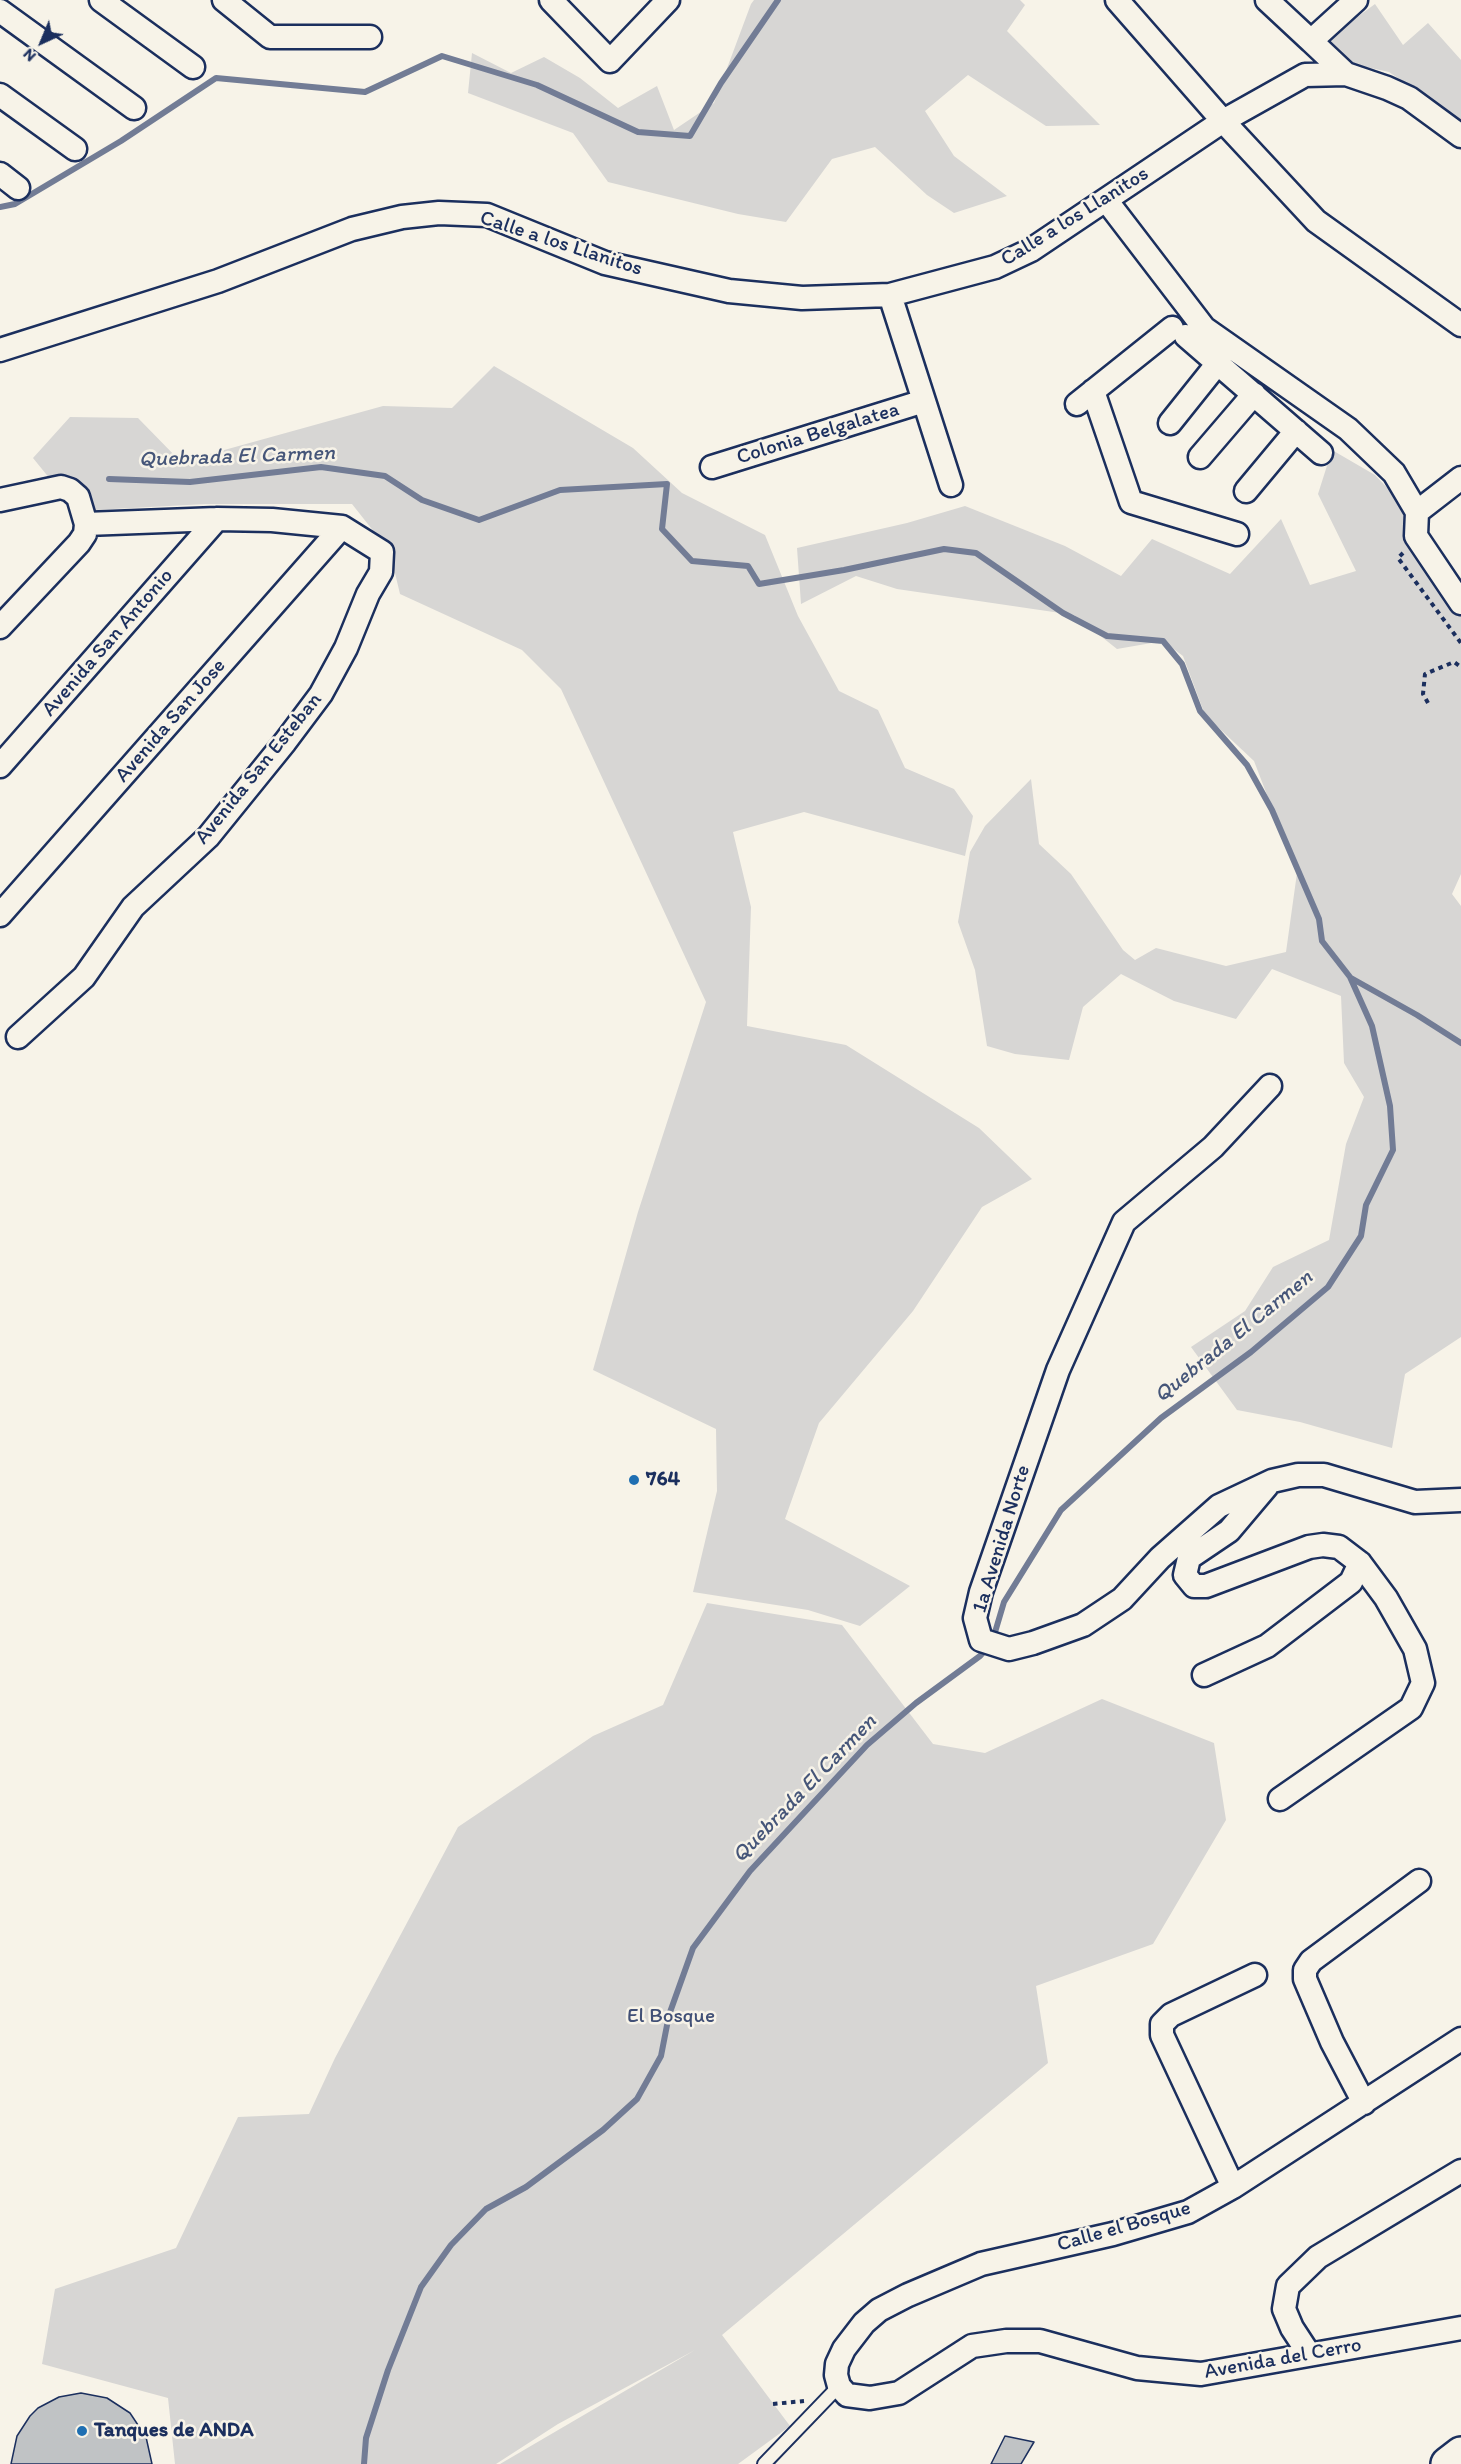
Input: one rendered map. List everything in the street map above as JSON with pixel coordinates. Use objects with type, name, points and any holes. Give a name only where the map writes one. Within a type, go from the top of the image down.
[{"type":"street","points":[[101,0],[193,67]]},
{"type":"street","points":[[224,0],[270,37],[370,37]]},
{"type":"street","points":[[551,0],[610,61],[668,0]]},
{"type":"street","points":[[1117,0],[1223,121],[1316,221],[1461,325]]},
{"type":"street","points":[[1267,0],[1346,74]]},
{"type":"street","points":[[1311,41],[1356,0]]},
{"type":"street","points":[[0,11],[134,108]]},
{"type":"street","name":"Calle a los Llanitos","points":[[0,350],[218,281],[352,229],[402,217],[439,213],[488,215],[605,262],[729,291],[802,298],[890,295],[995,267],[1031,250],[1223,121],[1305,75],[1346,74],[1409,98],[1461,136]]},
{"type":"street","points":[[0,95],[75,149]]},
{"type":"street","points":[[0,174],[18,188]]},
{"type":"street","points":[[1106,200],[1204,328],[1348,429],[1394,473],[1417,513],[1416,536],[1461,603]]},
{"type":"street","name":"Colonia Belgalatea","points":[[890,295],[951,485]]},
{"type":"street","points":[[1237,534],[1131,502],[1085,398],[1179,332],[1321,453]]},
{"type":"street","points":[[1170,423],[1218,363]]},
{"type":"street","points":[[1200,457],[1254,394]]},
{"type":"street","name":"Colonia Belgalatea","points":[[712,467],[924,401]]},
{"type":"street","points":[[1246,491],[1296,431]]},
{"type":"street","points":[[1417,513],[1461,478]]},
{"type":"street","points":[[0,500],[61,487],[70,490],[78,497],[86,524],[79,543],[0,627]]},
{"type":"street","points":[[86,524],[217,519],[272,520],[342,527]]},
{"type":"street","name":"Avenida San Antonio","points":[[0,766],[217,519]]},
{"type":"street","name":"Avenida San Esteban","points":[[18,1037],[84,977],[133,907],[208,837],[285,742],[321,693],[346,648],[368,594],[381,572],[382,552],[342,527]]},
{"type":"street","name":"Avenida San Jose","points":[[0,915],[342,527]]},
{"type":"street","name":"1a Avenida Norte","points":[[1270,1086],[1213,1147],[1125,1222],[1058,1370],[981,1592],[975,1618],[981,1640],[1009,1649],[1083,1625],[1122,1599],[1160,1558],[1219,1506],[1272,1481],[1298,1474],[1324,1475],[1415,1502],[1461,1500]]},
{"type":"street","points":[[1272,1481],[1229,1531],[1189,1558],[1185,1575],[1194,1586],[1206,1586],[1309,1547],[1323,1545],[1339,1547],[1360,1563],[1386,1598],[1415,1649],[1423,1683],[1411,1708],[1280,1798]]},
{"type":"street","points":[[1204,1675],[1268,1646],[1350,1582],[1360,1563]]},
{"type":"street","points":[[1364,2103],[1332,2042],[1305,1979],[1305,1970],[1311,1961],[1419,1881]]},
{"type":"street","points":[[1233,2187],[1162,2035],[1162,2024],[1171,2015],[1255,1975]]},
{"type":"street","name":"Calle el Bosque","points":[[839,2386],[836,2375],[837,2364],[852,2337],[879,2310],[981,2264],[1113,2234],[1188,2212],[1233,2187],[1461,2039]]},
{"type":"street","points":[[1309,2354],[1292,2328],[1284,2309],[1288,2286],[1318,2257],[1461,2171]]},
{"type":"street","name":"Avenida del Cerro","points":[[839,2386],[847,2395],[856,2397],[870,2398],[899,2393],[972,2346],[1006,2341],[1040,2341],[1137,2368],[1201,2374],[1461,2328]]},
{"type":"street","points":[[1448,2464],[1461,2454]]},
{"type":"lane","points":[[764,2464],[839,2386]]},
{"type":"path","points":[[1428,704],[1423,694],[1425,674],[1454,662],[1461,667]]},
{"type":"green space","points":[[754,0],[1020,0],[1025,5],[1007,31],[1100,125],[1046,126],[968,75],[925,111],[954,156],[1007,196],[954,213],[927,195],[875,147],[832,159],[786,222],[738,214],[608,182],[573,133],[468,93],[472,53],[511,73],[544,57],[580,78],[618,108],[657,86],[674,130],[714,103]]},
{"type":"green space","points":[[1375,4],[1403,45],[1428,23],[1461,60],[1461,121],[1389,72],[1343,62],[1325,41]]},
{"type":"green space","points":[[494,366],[633,448],[682,493],[765,535],[798,616],[839,691],[878,710],[905,768],[954,789],[973,816],[965,856],[804,812],[733,832],[751,907],[747,1026],[846,1045],[979,1128],[1032,1179],[982,1207],[913,1311],[819,1423],[785,1519],[910,1586],[860,1626],[808,1610],[693,1592],[717,1491],[716,1429],[593,1370],[638,1212],[706,1002],[561,689],[522,650],[400,594],[390,552],[352,504],[206,504],[76,511],[33,458],[70,417],[138,418],[181,462],[383,406],[452,408]]},
{"type":"green space","points":[[1332,450],[1375,475],[1413,515],[1461,608],[1461,874],[1452,894],[1461,906],[1461,1337],[1405,1374],[1392,1448],[1300,1422],[1237,1410],[1191,1347],[1245,1311],[1273,1267],[1329,1240],[1346,1144],[1364,1097],[1344,1063],[1341,996],[1272,969],[1236,1019],[1174,1001],[1121,974],[1083,1007],[1069,1060],[1015,1054],[987,1046],[975,970],[958,922],[970,852],[985,826],[1031,779],[1039,844],[1071,874],[1123,950],[1135,960],[1156,948],[1226,966],[1286,952],[1297,873],[1254,761],[1205,715],[1183,656],[1163,641],[1117,649],[1074,615],[897,589],[856,576],[801,604],[797,548],[907,523],[965,506],[1065,546],[1121,576],[1152,539],[1230,574],[1281,519],[1310,585],[1356,571],[1318,494]]},
{"type":"green space","name":"El Bosque","points":[[707,1603],[842,1625],[933,1744],[985,1753],[1102,1699],[1214,1743],[1226,1820],[1153,1944],[1036,1986],[1048,2063],[722,2335],[790,2426],[738,2464],[500,2464],[695,2350],[558,2424],[496,2464],[175,2464],[168,2398],[42,2364],[55,2289],[176,2248],[238,2117],[309,2114],[335,2058],[458,1827],[593,1736],[663,1705]]},
{"type":"building","name":"Tanques de ANDA","points":[[81,2393],[107,2398],[130,2413],[146,2437],[152,2464],[11,2464],[17,2436],[30,2416],[38,2408],[59,2397]]},
{"type":"building","points":[[1005,2436],[1034,2442],[1021,2464],[991,2464]]},
{"type":"waterway","points":[[0,207],[15,204],[121,141],[216,78],[365,92],[442,56],[537,85],[638,132],[690,136],[721,83],[778,0]]},
{"type":"waterway","name":"Quebrada El Carmen","points":[[109,479],[190,482],[321,467],[385,476],[422,500],[479,520],[560,490],[667,484],[662,529],[692,561],[748,566],[759,584],[844,570],[944,549],[976,553],[1063,613],[1107,636],[1163,641],[1182,664],[1200,711],[1247,765],[1272,810],[1319,919],[1322,941],[1350,977],[1372,1026],[1390,1106],[1393,1150],[1366,1205],[1361,1236],[1328,1287],[1251,1352],[1161,1418],[1061,1510],[1004,1602],[993,1639]]},
{"type":"waterway","points":[[1351,978],[1461,1043]]},
{"type":"waterway","name":"Quebrada El Carmen","points":[[364,2464],[366,2438],[388,2370],[421,2287],[451,2245],[486,2209],[526,2187],[603,2130],[637,2099],[661,2056],[669,2015],[693,1948],[750,1871],[867,1745],[916,1703],[980,1656],[987,1648]]},
{"type":"place","name":"764","points":[[634,1480]]},
{"type":"place","name":"Tanques de ANDA","points":[[82,2431]]}]
